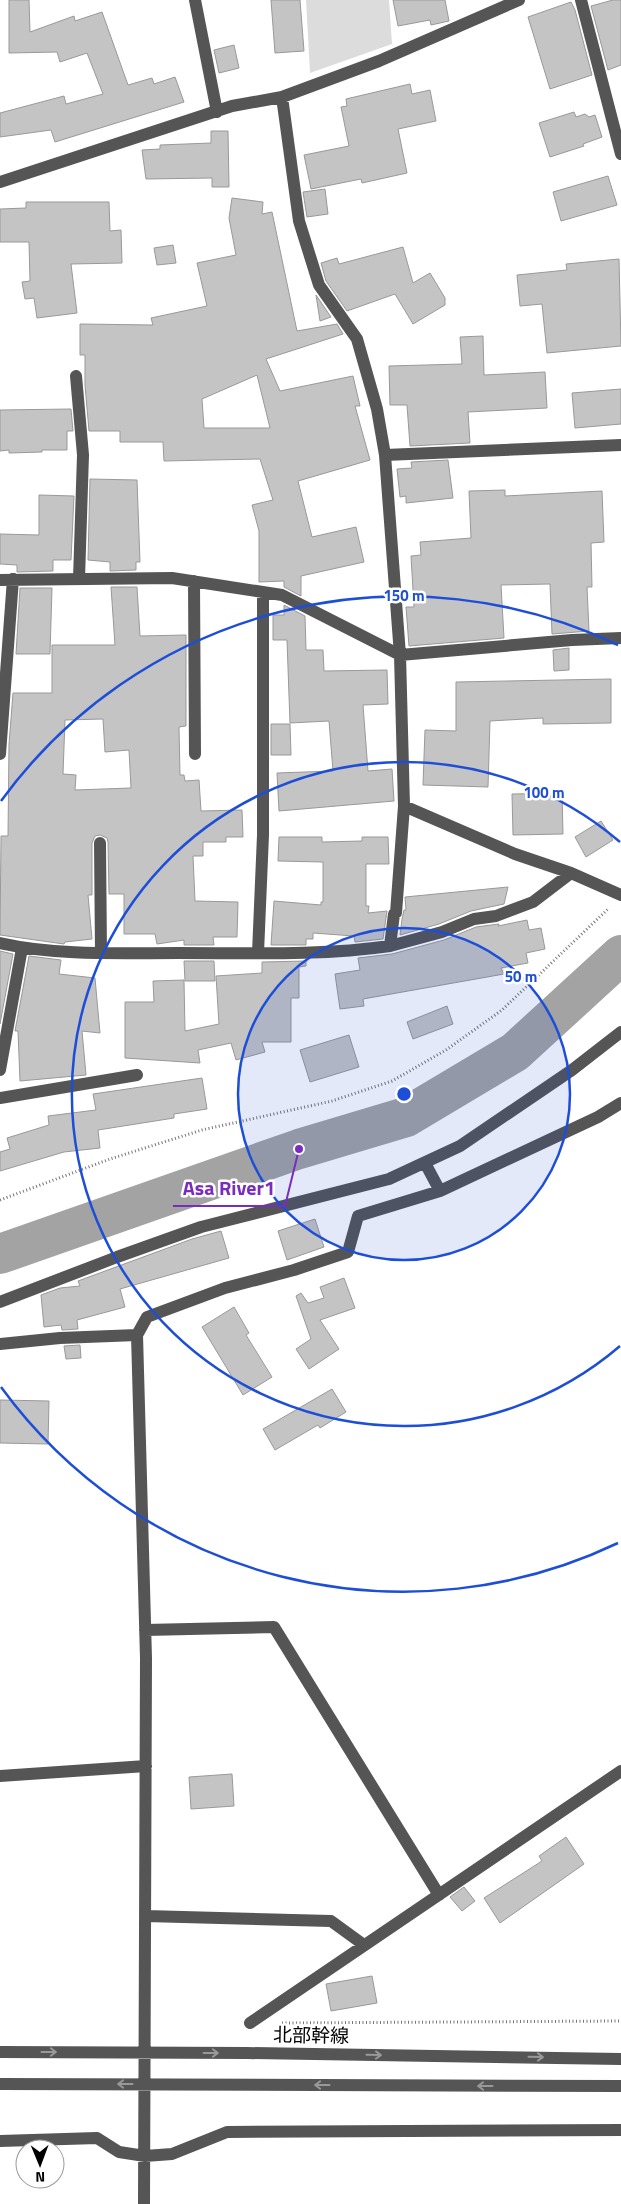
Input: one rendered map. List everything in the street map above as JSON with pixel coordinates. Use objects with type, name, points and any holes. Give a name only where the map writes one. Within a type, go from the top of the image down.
[{"type":"street","points":[[195,0],[217,112]]},
{"type":"street","points":[[0,182],[232,106],[282,97],[379,61],[519,0]]},
{"type":"street","points":[[581,0],[621,154]]},
{"type":"street","points":[[282,97],[299,221],[319,285],[357,339],[378,409],[385,455],[400,655],[404,806],[396,913],[394,914],[390,946]]},
{"type":"street","points":[[76,376],[83,455],[79,578]]},
{"type":"street","points":[[385,455],[621,445]]},
{"type":"street","points":[[0,754],[6,579],[172,578],[282,595],[400,655],[572,640],[621,638]]},
{"type":"street","points":[[194,581],[195,754]]},
{"type":"street","points":[[258,953],[263,835],[263,592]]},
{"type":"street","points":[[404,806],[515,854],[571,873],[621,895]]},
{"type":"street","points":[[100,843],[101,953]]},
{"type":"street","points":[[0,943],[22,948],[101,953],[334,953],[390,946],[442,932],[474,919],[496,916],[533,902],[571,873]]},
{"type":"street","points":[[0,1070],[22,948]]},
{"type":"street","points":[[0,1302],[201,1227],[389,1179],[460,1146],[572,1070],[621,1032]]},
{"type":"street","points":[[0,1098],[137,1075]]},
{"type":"street","points":[[144,2204],[144,2084],[146,2052],[145,1630],[137,1335],[147,1317],[226,1288],[294,1270],[348,1252],[358,1216],[440,1191],[598,1117],[621,1103]]},
{"type":"street","points":[[425,1162],[440,1191]]},
{"type":"street","points":[[0,1344],[60,1338],[137,1335]]},
{"type":"street","points":[[145,1630],[274,1627],[439,1895]]},
{"type":"street","points":[[0,1776],[146,1766]]},
{"type":"street","points":[[250,2023],[621,1771]]},
{"type":"street","points":[[146,1916],[331,1921],[364,1945]]},
{"type":"street","name":"北部幹線","points":[[0,2052],[146,2052],[621,2059]]},
{"type":"street","points":[[0,2084],[621,2086]]},
{"type":"street","points":[[0,2141],[97,2138],[119,2152],[145,2156],[172,2154],[227,2132],[621,2130]]},
{"type":"path","points":[[0,1200],[110,1159],[202,1130],[332,1101],[392,1081],[446,1050],[502,1010],[611,906]]},
{"type":"path","points":[[280,2022],[621,2021]]},
{"type":"shaded area","points":[[306,0],[389,0],[392,44],[310,73]]},
{"type":"building","points":[[9,0],[29,0],[30,32],[74,16],[75,21],[102,12],[128,85],[152,78],[154,84],[175,77],[184,102],[55,142],[51,130],[0,137],[0,113],[64,96],[66,104],[103,94],[87,53],[60,62],[57,52],[9,53]]},
{"type":"building","points":[[271,0],[300,0],[304,51],[275,53]]},
{"type":"building","points":[[393,0],[445,0],[449,21],[431,25],[430,20],[398,26]]},
{"type":"building","points":[[613,0],[621,0],[621,65],[608,70],[591,6]]},
{"type":"building","points":[[571,2],[575,10],[592,75],[550,89],[528,17]]},
{"type":"building","points":[[234,45],[239,68],[219,73],[214,50]]},
{"type":"building","points":[[410,84],[412,94],[430,90],[436,121],[398,129],[407,173],[362,183],[361,179],[311,189],[304,155],[349,146],[341,107],[347,106],[346,99]]},
{"type":"building","points":[[574,112],[576,117],[585,114],[589,117],[595,115],[602,137],[583,144],[584,146],[550,157],[539,123]]},
{"type":"building","points":[[211,131],[228,131],[229,187],[212,187],[212,178],[146,179],[142,150],[160,149],[160,145],[211,143]]},
{"type":"building","points":[[608,176],[617,205],[561,221],[553,192]]},
{"type":"building","points":[[325,189],[328,214],[307,217],[303,192]]},
{"type":"building","points":[[232,198],[263,202],[262,214],[272,212],[297,331],[337,324],[343,334],[266,359],[280,391],[353,376],[360,406],[355,406],[370,460],[298,481],[312,537],[356,527],[364,562],[301,576],[301,596],[284,587],[284,581],[259,582],[259,531],[252,505],[273,500],[260,459],[164,461],[163,442],[120,442],[120,431],[89,431],[85,385],[85,355],[80,355],[80,324],[153,325],[151,318],[207,306],[197,263],[236,255],[229,218]],"holes":[[[257,375],[270,428],[204,428],[202,399]]]},
{"type":"building","points":[[26,202],[109,202],[110,231],[121,230],[122,263],[71,264],[77,313],[37,318],[34,298],[25,299],[22,282],[30,281],[29,242],[0,242],[0,209],[26,208]]},
{"type":"building","points":[[173,245],[176,263],[157,265],[154,248]]},
{"type":"building","points":[[403,247],[413,283],[430,273],[445,298],[445,305],[413,324],[395,294],[347,311],[326,281],[321,263],[337,258],[339,264]]},
{"type":"building","points":[[619,259],[621,346],[547,353],[542,304],[520,306],[517,275],[567,270],[566,264]]},
{"type":"building","points":[[316,295],[331,317],[320,321]]},
{"type":"building","points":[[483,336],[484,375],[545,372],[547,408],[468,412],[470,443],[410,446],[407,405],[390,405],[389,366],[462,364],[460,337]]},
{"type":"building","points":[[621,389],[621,424],[575,428],[572,393]]},
{"type":"building","points":[[71,409],[73,431],[67,431],[67,450],[9,453],[9,450],[0,451],[0,410]]},
{"type":"building","points":[[448,460],[453,498],[406,503],[406,496],[400,497],[397,469],[412,468],[411,462]]},
{"type":"building","points":[[90,479],[137,480],[140,562],[136,562],[136,570],[110,571],[110,562],[88,560]]},
{"type":"building","points":[[505,490],[505,496],[602,491],[604,542],[591,543],[592,587],[587,587],[589,631],[552,634],[550,584],[501,585],[504,638],[409,646],[406,607],[414,607],[411,556],[421,555],[420,542],[471,538],[469,491]]},
{"type":"building","points":[[39,495],[74,496],[71,560],[53,560],[53,571],[17,572],[17,565],[0,564],[0,534],[39,535]]},
{"type":"building","points":[[111,587],[137,587],[140,636],[186,635],[186,726],[179,727],[180,775],[184,775],[185,781],[199,780],[201,811],[242,810],[243,837],[226,837],[226,842],[203,842],[203,856],[193,856],[195,901],[238,902],[237,937],[213,937],[214,945],[184,945],[184,940],[157,944],[155,934],[124,934],[124,894],[109,894],[108,842],[107,838],[100,835],[95,836],[92,843],[92,895],[88,895],[92,939],[65,942],[64,944],[0,935],[1,836],[8,836],[9,744],[13,693],[52,693],[52,645],[115,645]],"holes":[[[103,719],[105,752],[129,750],[131,788],[75,790],[76,775],[63,774],[65,720]]]},
{"type":"building","points":[[20,588],[52,588],[50,654],[16,654]]},
{"type":"building","points":[[284,605],[305,616],[306,650],[323,650],[324,671],[387,670],[388,704],[363,705],[368,771],[392,769],[394,801],[279,811],[277,773],[333,771],[329,721],[290,723],[287,640],[273,640],[273,615],[284,615]]},
{"type":"building","points":[[569,648],[569,670],[554,671],[553,650]]},
{"type":"building","points":[[611,679],[611,723],[543,724],[543,718],[490,721],[488,787],[423,785],[425,730],[456,731],[456,682]]},
{"type":"building","points":[[271,724],[290,724],[291,755],[271,755]]},
{"type":"building","points":[[562,793],[563,834],[513,835],[512,794]]},
{"type":"building","points":[[601,821],[613,840],[586,857],[575,837]]},
{"type":"building","points":[[279,837],[322,837],[322,842],[362,841],[362,837],[388,837],[389,864],[366,864],[366,906],[369,906],[368,913],[387,911],[383,939],[355,942],[354,936],[313,933],[313,939],[306,939],[306,945],[271,945],[274,901],[321,905],[321,902],[323,902],[323,862],[278,861]]},
{"type":"building","points":[[508,887],[504,904],[471,911],[439,924],[400,935],[404,910],[406,910],[405,897]]},
{"type":"building","points":[[527,920],[529,930],[541,928],[545,949],[526,953],[528,963],[501,968],[504,974],[363,999],[364,1006],[340,1009],[335,974],[360,970],[358,958],[392,954],[444,940],[476,927],[499,924],[498,926]]},
{"type":"building","points":[[0,951],[13,954],[0,1024]]},
{"type":"building","points":[[29,956],[61,960],[59,974],[95,978],[100,1033],[82,1031],[86,1075],[20,1081],[18,1031],[15,1031]]},
{"type":"building","points":[[184,961],[214,961],[215,981],[185,981]]},
{"type":"building","points":[[306,961],[306,966],[299,967],[299,998],[291,998],[291,1042],[262,1042],[265,1052],[236,1060],[231,1043],[198,1050],[200,1063],[125,1058],[125,1002],[154,1002],[153,981],[184,980],[185,1031],[219,1024],[216,976],[262,973],[262,962]]},
{"type":"building","points":[[447,1006],[453,1024],[413,1039],[407,1022]]},
{"type":"building","points":[[349,1035],[359,1067],[310,1082],[300,1050]]},
{"type":"building","points":[[202,1078],[207,1109],[174,1114],[174,1118],[98,1130],[100,1148],[64,1152],[0,1171],[0,1152],[10,1149],[7,1138],[49,1125],[48,1116],[96,1110],[93,1094]]},
{"type":"building","points":[[315,1219],[324,1247],[287,1260],[278,1231]]},
{"type":"building","points":[[221,1231],[229,1258],[120,1289],[125,1307],[77,1320],[78,1329],[62,1330],[61,1325],[44,1327],[41,1295],[60,1288],[80,1286],[78,1281],[192,1239]]},
{"type":"building","points":[[344,1278],[355,1308],[320,1320],[339,1349],[309,1369],[296,1349],[311,1339],[296,1296],[301,1293],[308,1303],[324,1298],[320,1287]]},
{"type":"building","points":[[234,1307],[249,1333],[246,1335],[272,1377],[243,1395],[202,1327]]},
{"type":"building","points":[[80,1345],[81,1358],[66,1359],[64,1346]]},
{"type":"building","points":[[332,1389],[346,1412],[320,1428],[318,1425],[275,1450],[263,1429]]},
{"type":"building","points":[[0,1400],[49,1401],[48,1444],[0,1443]]},
{"type":"building","points":[[232,1774],[234,1806],[191,1809],[189,1777]]},
{"type":"building","points":[[566,1837],[584,1864],[500,1923],[484,1898],[542,1861],[539,1856]]},
{"type":"building","points":[[464,1887],[475,1901],[462,1911],[450,1897]]},
{"type":"building","points":[[372,1976],[377,2003],[331,2011],[326,1984]]},
{"type":"waterway","points":[[0,1254],[299,1149],[406,1117],[515,1052],[621,955]]},
{"type":"place","name":"Asa River1","points":[[299,1149]]}]
